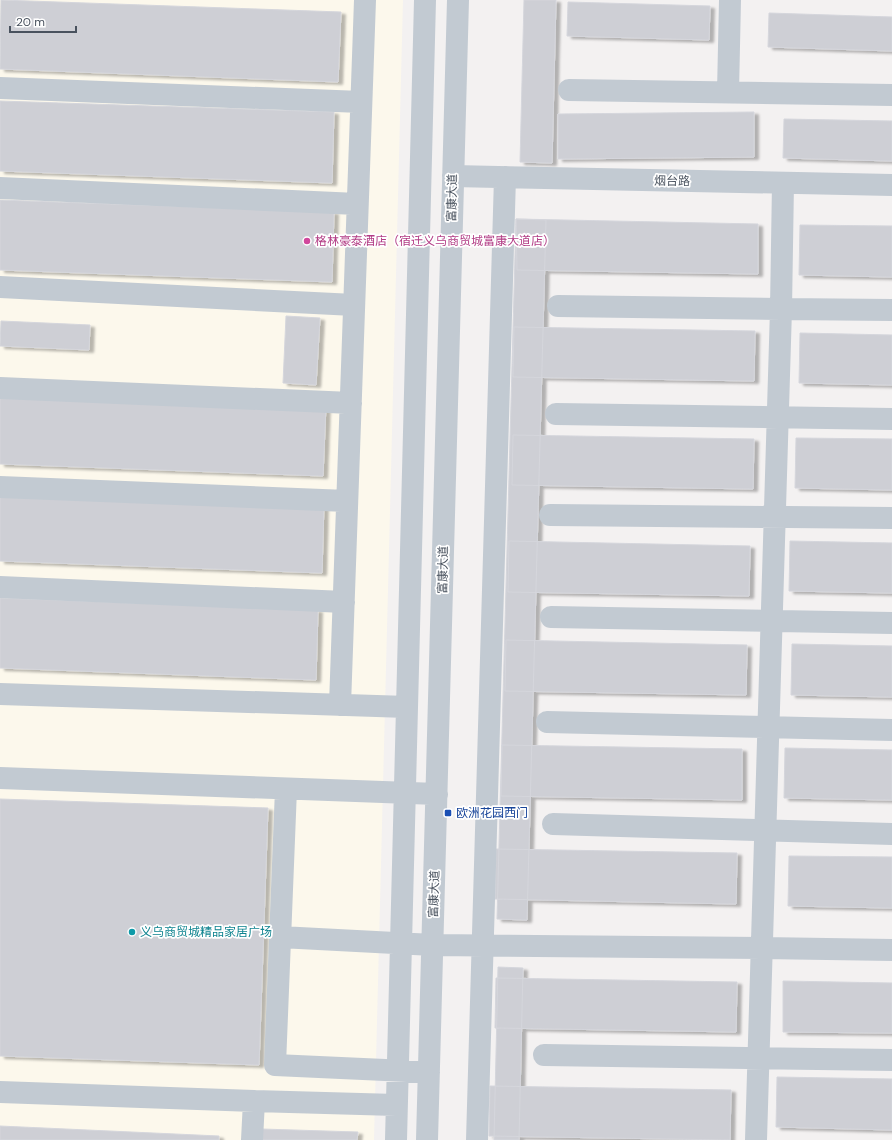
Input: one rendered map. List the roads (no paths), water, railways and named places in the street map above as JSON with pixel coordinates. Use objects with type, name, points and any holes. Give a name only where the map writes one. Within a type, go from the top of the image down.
[{"type":"street","points":[[340,705],[365,0]]},
{"type":"street","points":[[396,1140],[425,0]]},
{"type":"street","name":"富康大道","points":[[427,1140],[452,176],[458,0]]},
{"type":"street","points":[[728,92],[730,0]]},
{"type":"street","points":[[0,88],[361,102]]},
{"type":"street","points":[[569,90],[892,95]]},
{"type":"street","name":"烟台路","points":[[452,176],[892,185]]},
{"type":"street","points":[[477,1140],[505,177]]},
{"type":"street","points":[[756,1140],[778,417],[783,183]]},
{"type":"street","points":[[0,188],[357,204]]},
{"type":"street","points":[[0,287],[354,305]]},
{"type":"street","points":[[558,306],[892,310]]},
{"type":"street","points":[[0,388],[351,403]]},
{"type":"street","points":[[556,414],[892,419]]},
{"type":"street","points":[[0,487],[347,501]]},
{"type":"street","points":[[550,515],[892,518]]},
{"type":"street","points":[[0,587],[344,602]]},
{"type":"street","points":[[551,617],[892,623]]},
{"type":"street","points":[[0,694],[406,707]]},
{"type":"street","points":[[547,722],[892,730]]},
{"type":"street","points":[[0,778],[404,794],[437,794]]},
{"type":"street","points":[[286,789],[275,1064],[429,1072]]},
{"type":"street","points":[[553,824],[892,834]]},
{"type":"street","points":[[280,937],[433,945],[892,950]]},
{"type":"street","points":[[544,1055],[892,1060]]},
{"type":"street","points":[[0,1092],[396,1105]]},
{"type":"street","points":[[252,1140],[254,1101]]},
{"type":"place","name":"格林豪泰酒店（宿迁义乌商贸城富康大道店）","points":[[307,241]]},
{"type":"place","name":"欧洲花园西门","points":[[448,813]]},
{"type":"place","name":"义乌商贸城精品家居广场","points":[[132,932]]}]
